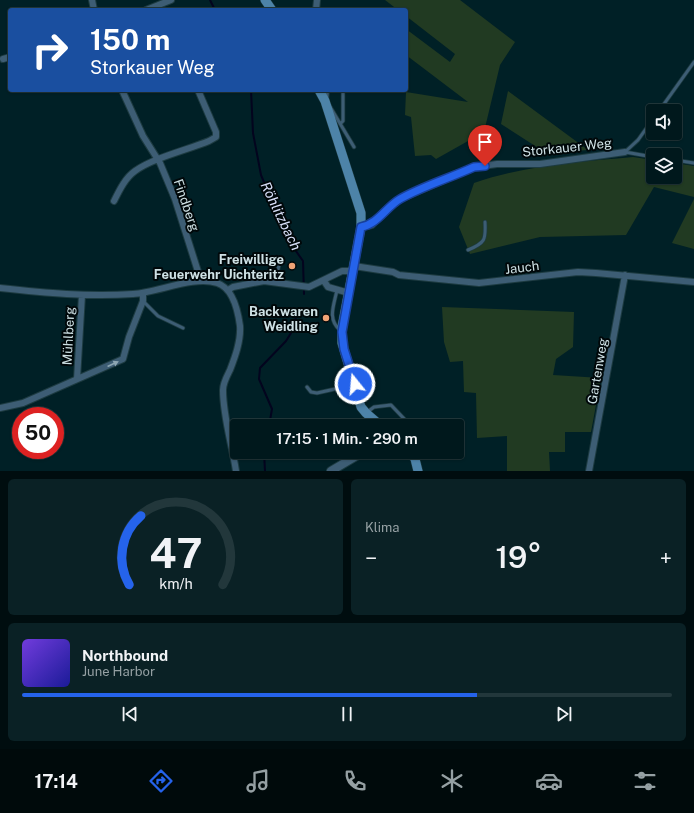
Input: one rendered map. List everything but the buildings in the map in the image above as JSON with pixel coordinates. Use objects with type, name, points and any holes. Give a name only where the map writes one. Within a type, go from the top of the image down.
[{"type":"main road","points":[[321,92],[361,213],[361,227],[342,332],[344,349],[361,407],[369,419]]},
{"type":"main road","points":[[415,459],[418,471]]},
{"type":"street","points":[[161,8],[171,0]]},
{"type":"street","points":[[3,59],[8,58]]},
{"type":"street","name":"Findberg","points":[[123,92],[143,136],[158,160],[175,199],[200,281]]},
{"type":"street","points":[[114,201],[123,185],[133,173],[158,160],[186,151],[216,137],[216,132],[199,92]]},
{"type":"street","points":[[325,101],[326,92]]},
{"type":"street","name":"Storkauer Weg","points":[[361,227],[372,224],[388,208],[400,199],[474,167],[497,164],[540,164],[625,152]]},
{"type":"street","points":[[236,471],[223,389],[239,343],[240,328],[232,297],[228,290],[253,282],[275,282],[305,287],[324,281],[342,271],[353,268]]},
{"type":"street","name":"Jauch","points":[[353,268],[393,272],[399,275],[480,283],[578,272],[694,282]]},
{"type":"street","name":"Gartenweg","points":[[589,471],[625,275]]},
{"type":"street","name":"Mühlberg","points":[[0,288],[82,295],[143,293],[158,288],[200,281],[217,282],[228,290]]},
{"type":"street","points":[[324,281],[328,287],[349,293]]},
{"type":"street","name":"Mühlberg","points":[[0,408],[23,403],[123,359],[129,337],[144,301],[143,293]]},
{"type":"street","name":"Mühlberg","points":[[77,378],[82,295]]},
{"type":"street","points":[[331,471],[352,459]]},
{"type":"lane","points":[[664,104],[694,62]]},
{"type":"lane","points":[[341,123],[343,120],[343,92]]},
{"type":"lane","points":[[325,101],[332,107],[354,147]]},
{"type":"lane","points":[[625,152],[638,140],[646,129]]},
{"type":"lane","points":[[625,152],[646,155]]},
{"type":"lane","points":[[682,161],[694,163]]},
{"type":"lane","points":[[468,250],[483,242],[486,236],[485,222]]},
{"type":"lane","points":[[275,282],[280,261]]},
{"type":"lane","points":[[338,290],[331,316],[335,326],[342,332]]},
{"type":"lane","points":[[144,301],[158,316],[183,328]]},
{"type":"lane","points":[[307,387],[311,392],[317,393],[355,384]]},
{"type":"lane","points":[[369,419],[374,407],[391,405],[405,419]]},
{"type":"green space","points":[[385,0],[460,0],[515,42],[500,65],[484,132],[436,159],[431,155],[415,156],[411,117],[405,115],[406,92],[468,102],[408,57],[408,30],[450,62],[455,54],[408,18],[408,8],[395,8]]},
{"type":"green space","points":[[508,91],[588,150],[546,153],[501,124]]},
{"type":"green space","points":[[633,157],[646,159],[646,184],[682,184],[682,164],[694,166],[694,197],[654,187],[626,235],[540,237],[470,254],[459,227],[474,183],[513,172],[573,163]]},
{"type":"green space","points":[[694,199],[694,249],[672,243]]},
{"type":"green space","points":[[442,307],[574,312],[573,347],[556,359],[553,375],[601,378],[591,432],[565,432],[565,452],[549,452],[550,471],[507,471],[507,436],[477,438],[476,393],[464,392],[463,361],[450,362],[444,342]]},
{"type":"waterway","name":"Röhlitzbach","points":[[210,0],[214,8]]},
{"type":"waterway","name":"Röhlitzbach","points":[[251,92],[253,133],[261,175],[291,244],[303,261],[304,294]]},
{"type":"waterway","name":"Röhlitzbach","points":[[270,419],[272,409],[259,379],[260,368],[286,341],[291,333],[297,314]]},
{"type":"waterway","name":"Röhlitzbach","points":[[264,459],[265,471]]},
{"type":"place","name":"Freiwillige Feuerwehr Uichteritz","points":[[292,266]]},
{"type":"place","name":"Backwaren Weidling","points":[[326,318]]},
{"type":"route","points":[[355,384],[342,343],[342,326],[358,250],[361,227],[370,226],[388,208],[400,199],[474,167],[485,166]]}]
